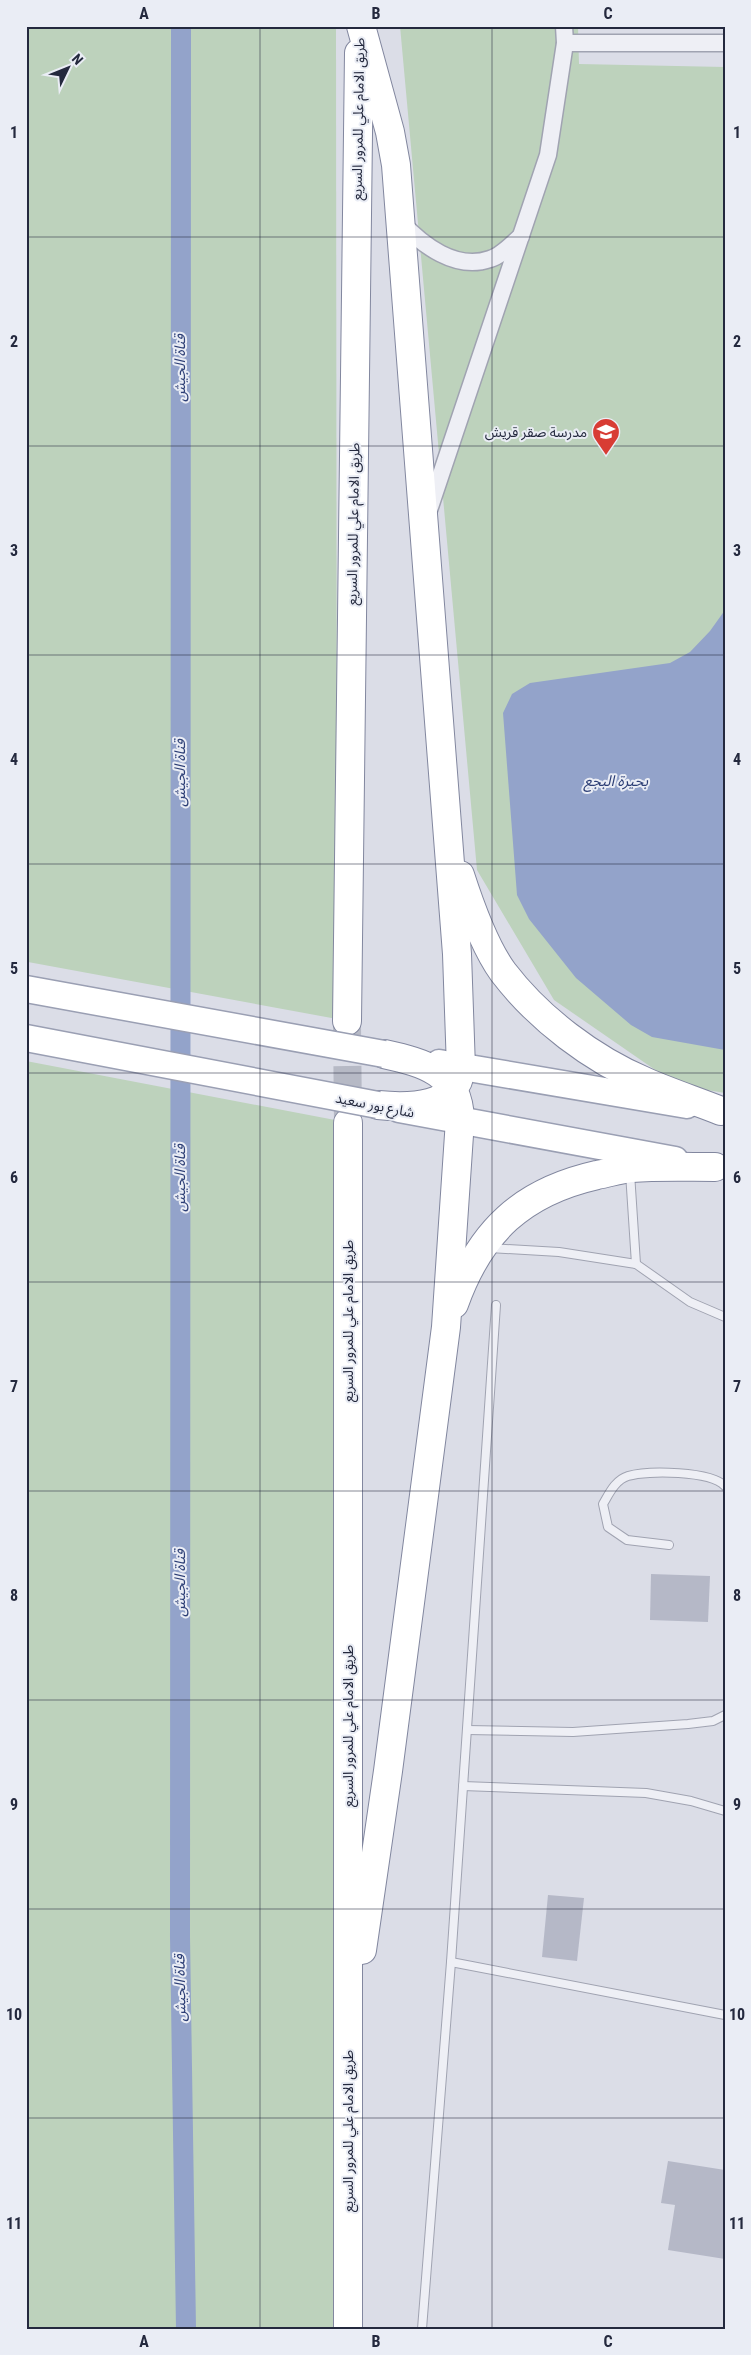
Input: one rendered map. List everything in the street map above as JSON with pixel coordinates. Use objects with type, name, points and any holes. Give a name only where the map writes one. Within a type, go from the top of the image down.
[{"type":"highway","points":[[348,2043],[388,1771],[446,1327],[448,1090],[457,954],[394,148],[360,26]]},
{"type":"highway","name":"طريق الامام علي للمرور السريع","points":[[347,1021],[360,26]]},
{"type":"highway","points":[[448,836],[465,890],[482,934],[502,971],[534,1007],[564,1032],[602,1059],[645,1082],[723,1111]]},
{"type":"highway","points":[[384,1054],[421,1064],[448,1090]]},
{"type":"highway","points":[[378,1105],[418,1106],[448,1090]]},
{"type":"highway","name":"طريق الامام علي للمرور السريع","points":[[348,1122],[348,2329]]},
{"type":"highway","points":[[446,1327],[460,1289],[482,1247],[502,1222],[523,1204],[576,1180],[630,1168],[720,1168]]},
{"type":"main road","points":[[26,989],[384,1054]]},
{"type":"main road","name":"شارع بور سعيد","points":[[26,1038],[378,1105]]},
{"type":"main road","points":[[448,1090],[723,1111]]},
{"type":"main road","points":[[448,1090],[720,1168]]},
{"type":"street","points":[[423,529],[548,155],[564,43],[564,26]]},
{"type":"street","points":[[564,43],[725,43]]},
{"type":"street","points":[[400,222],[415,237],[435,251],[471,262],[490,260],[521,236]]},
{"type":"lane","points":[[630,1168],[636,1264]]},
{"type":"lane","points":[[482,1247],[558,1252],[636,1264],[690,1302],[725,1317]]},
{"type":"lane","points":[[422,2329],[452,1962],[496,1305]]},
{"type":"lane","points":[[669,1545],[627,1540],[608,1527],[603,1504],[612,1486],[627,1476],[683,1472],[719,1480],[725,1486]]},
{"type":"lane","points":[[467,1730],[573,1732],[688,1724],[713,1721],[725,1715]]},
{"type":"lane","points":[[463,1786],[646,1793],[691,1801],[725,1811]]},
{"type":"lane","points":[[452,1962],[725,2015]]},
{"type":"green space","points":[[26,26],[336,26],[337,1019],[28,962]]},
{"type":"green space","points":[[400,26],[578,26],[579,64],[725,67],[725,1093],[677,1085],[554,1000],[477,870]]},
{"type":"green space","points":[[26,1061],[335,1120],[336,2329],[26,2329]]},
{"type":"water","name":"بحيرة البجع","points":[[725,610],[725,1050],[652,1037],[631,1025],[576,978],[529,919],[517,895],[503,713],[512,694],[530,683],[670,663],[690,652],[710,631]]},
{"type":"building","points":[[651,1574],[710,1576],[708,1622],[650,1620]]},
{"type":"building","points":[[548,1895],[584,1898],[577,1961],[542,1957]]},
{"type":"building","points":[[668,2161],[725,2170],[725,2259],[668,2250],[675,2205],[661,2203]]},
{"type":"waterway","name":"قناة الجيش","points":[[181,26],[180,1937],[186,2329]]},
{"type":"tunnel","points":[[347,1024],[348,1123]]},
{"type":"place","name":"مدرسة صقر قريش","points":[[606,456]]}]
